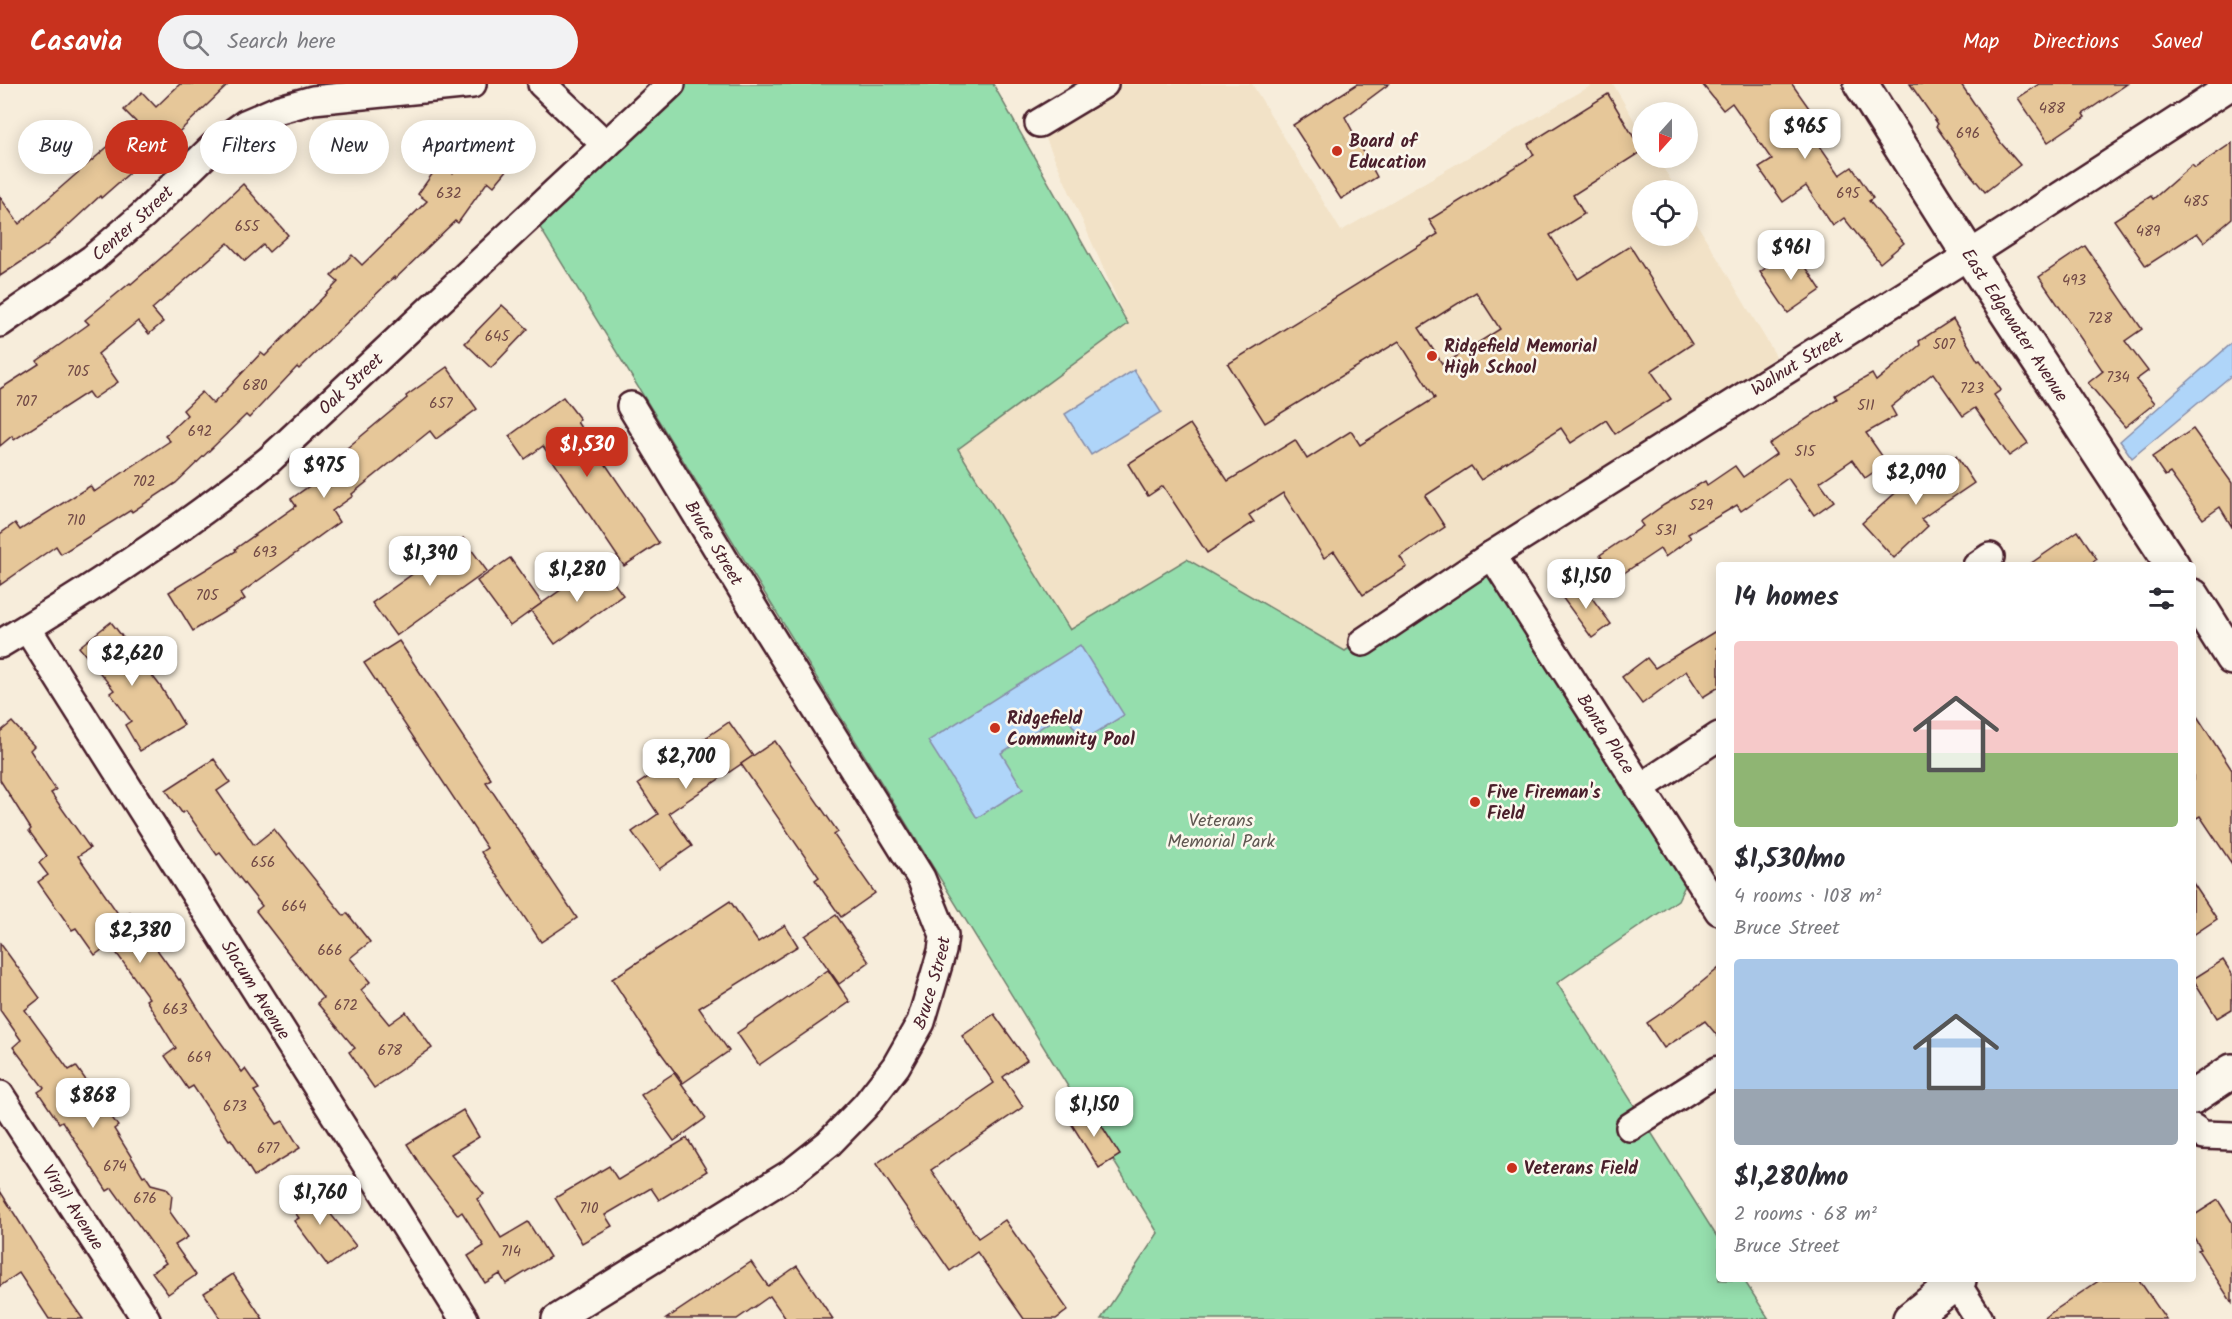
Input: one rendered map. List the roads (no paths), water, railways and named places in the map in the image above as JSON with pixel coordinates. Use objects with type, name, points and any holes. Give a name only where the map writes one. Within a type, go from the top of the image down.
[{"type":"street","name":"Center Street","points":[[0,323],[92,259],[143,215],[214,146],[245,124],[280,109],[313,100],[472,84]]},
{"type":"street","points":[[542,84],[606,145]]},
{"type":"street","name":"Oak Street","points":[[0,644],[155,548],[269,460],[671,84]]},
{"type":"street","points":[[1039,123],[1104,84]]},
{"type":"street","name":"East Edgewater Avenue","points":[[1861,84],[1969,255],[2170,562]]},
{"type":"street","name":"Walnut Street","points":[[1363,642],[1492,555],[1969,255],[2232,85]]},
{"type":"street","name":"Bruce Street","points":[[556,1319],[790,1174],[829,1143],[865,1106],[890,1074],[921,1022],[942,951],[944,935],[921,878],[757,614],[632,406]]},
{"type":"street","name":"Banta Place","points":[[1492,555],[1716,906]]},
{"type":"street","points":[[2196,601],[2232,658]]},
{"type":"street","name":"Slocum Avenue","points":[[27,628],[464,1319]]},
{"type":"street","points":[[1640,788],[1716,738]]},
{"type":"street","points":[[2196,1095],[2232,1071]]},
{"type":"street","points":[[1630,1127],[1716,1072]]},
{"type":"street","name":"Virgil Avenue","points":[[0,1095],[147,1319]]},
{"type":"street","points":[[2196,1130],[2203,1135],[2232,1136]]},
{"type":"street","points":[[1910,1319],[1954,1282]]},
{"type":"street","points":[[1957,1282],[1979,1319]]},
{"type":"water","points":[[2232,343],[2232,375],[2132,458],[2120,441]]},
{"type":"water","points":[[1134,370],[1161,412],[1091,455],[1065,414]]},
{"type":"water","name":"Ridgefield Community Pool","points":[[1080,645],[1124,715],[1083,741],[1064,713],[1001,753],[1023,789],[977,818],[928,741]]},
{"type":"place","name":"Board of Education","points":[[1337,151]]},
{"type":"place","name":"Ridgefield Memorial High School","points":[[1432,356]]},
{"type":"place","name":"Ridgefield Community Pool","points":[[995,728]]},
{"type":"place","name":"Five Fireman's Field","points":[[1475,802]]},
{"type":"place","name":"Veterans Field","points":[[1512,1168]]},
{"type":"park label","name":"Veterans Memorial Park","points":[[1221,830]]}]
